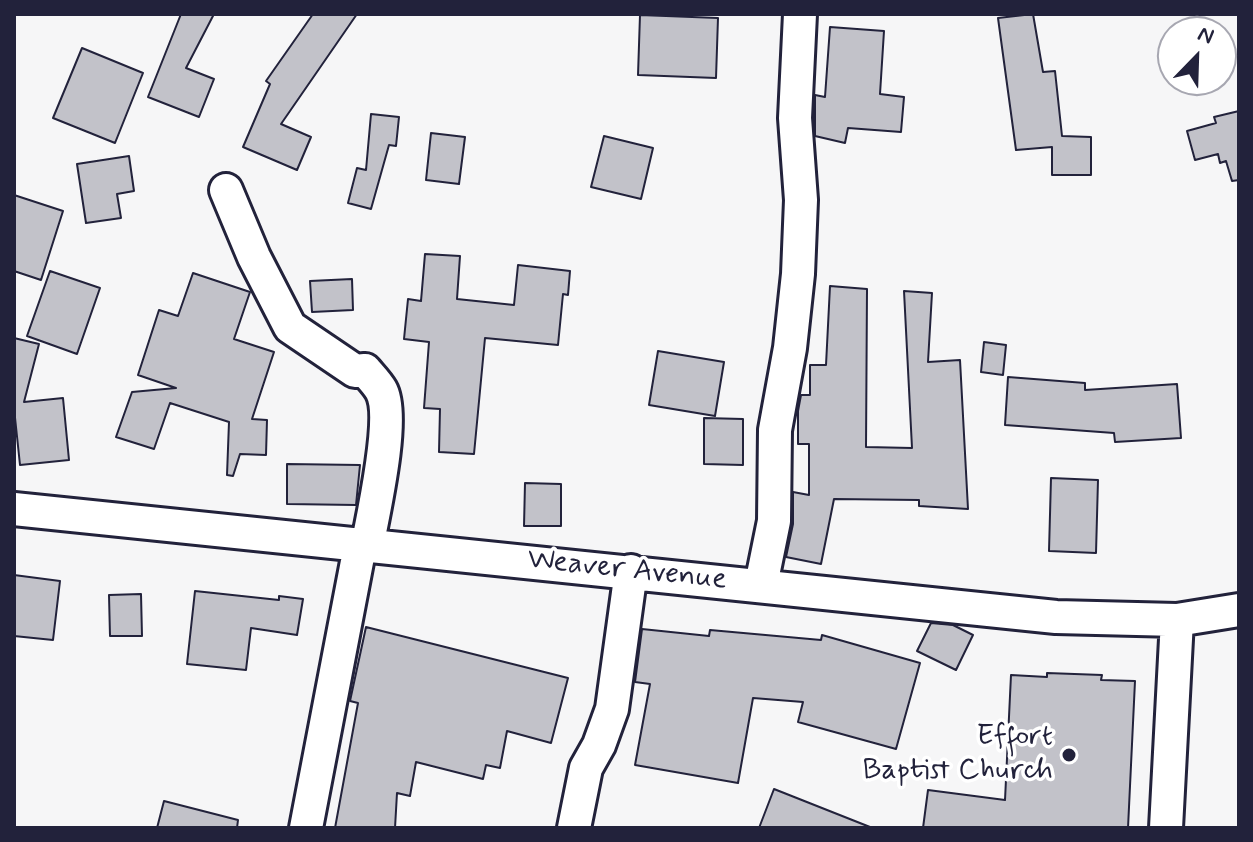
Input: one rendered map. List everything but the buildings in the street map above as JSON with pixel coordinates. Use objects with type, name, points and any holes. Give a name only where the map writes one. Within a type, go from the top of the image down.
[{"type":"street","points":[[761,585],[774,521],[775,430],[790,348],[798,274],[801,200],[795,118],[800,14]]},
{"type":"street","points":[[226,190],[254,257],[290,327],[355,371],[365,370],[383,392],[382,460],[306,828]]},
{"type":"street","name":"Weaver Avenue","points":[[14,509],[1056,617],[1177,620],[1239,610]]},
{"type":"street","points":[[574,828],[586,768],[599,745],[612,709],[631,571]]},
{"type":"street","points":[[1166,828],[1177,620]]},
{"type":"place","name":"Effort Baptist Church","points":[[1069,755]]}]
